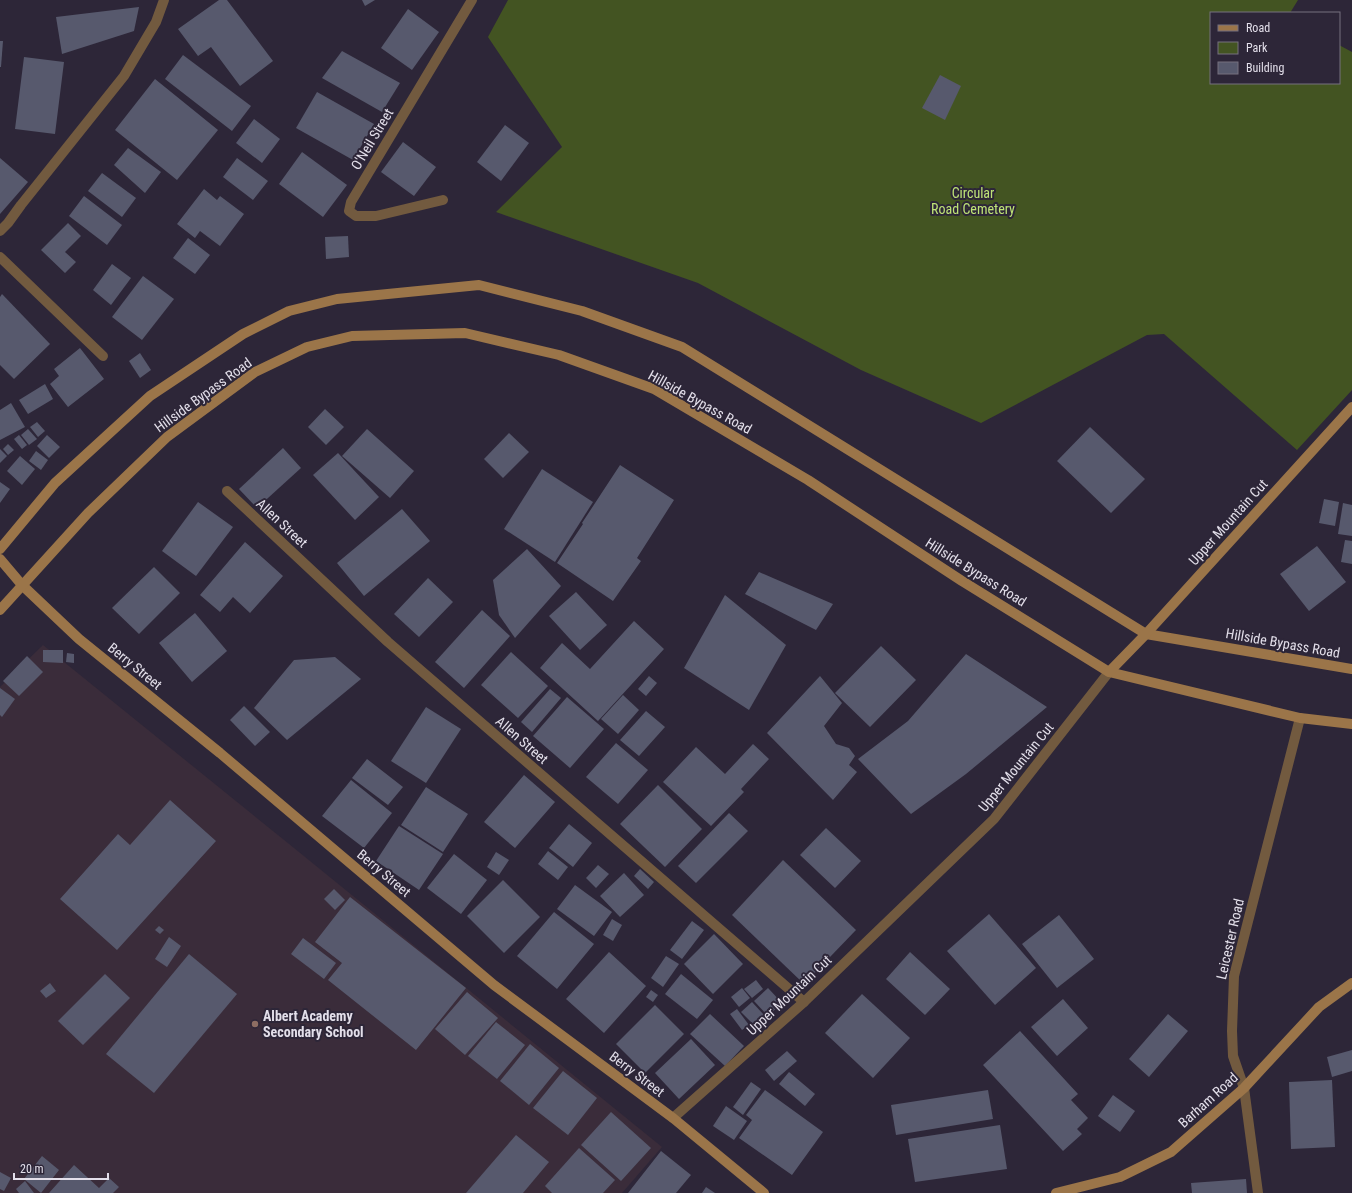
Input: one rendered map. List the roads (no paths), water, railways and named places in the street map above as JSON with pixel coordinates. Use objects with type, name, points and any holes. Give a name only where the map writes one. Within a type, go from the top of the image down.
[{"type":"main road","name":"Hillside Bypass Road","points":[[0,549],[55,483],[150,396],[243,334],[290,311],[337,299],[479,285],[582,311],[682,347],[1146,634],[1352,669]]},
{"type":"main road","name":"Hillside Bypass Road","points":[[0,610],[88,513],[167,437],[255,372],[307,347],[352,336],[465,333],[559,355],[654,389],[808,480],[962,582],[1109,672],[1300,718],[1352,724]]},
{"type":"main road","name":"Upper Mountain Cut","points":[[1109,672],[1146,634],[1352,407]]},
{"type":"main road","name":"Berry Street","points":[[0,559],[22,585],[80,639],[220,753],[494,985],[673,1118],[764,1193]]},
{"type":"main road","name":"Barham Road","points":[[1056,1193],[1120,1177],[1171,1152],[1244,1088],[1319,1008],[1352,983]]},
{"type":"street","points":[[0,230],[8,223],[124,76],[156,22],[164,0]]},
{"type":"street","name":"O'Neil Street","points":[[443,200],[376,216],[356,216],[349,211],[351,202],[472,0]]},
{"type":"street","points":[[0,257],[103,356]]},
{"type":"street","name":"Allen Street","points":[[228,491],[388,642],[804,1002]]},
{"type":"street","name":"Upper Mountain Cut","points":[[673,1118],[804,1002],[994,819],[1109,672]]},
{"type":"street","name":"Leicester Road","points":[[1258,1193],[1244,1088],[1233,1056],[1232,1031],[1234,976],[1300,718]]},
{"type":"place","name":"Albert Academy Secondary School","points":[[255,1024]]},
{"type":"park label","name":"Circular Road Cemetery","points":[[973,202]]}]
